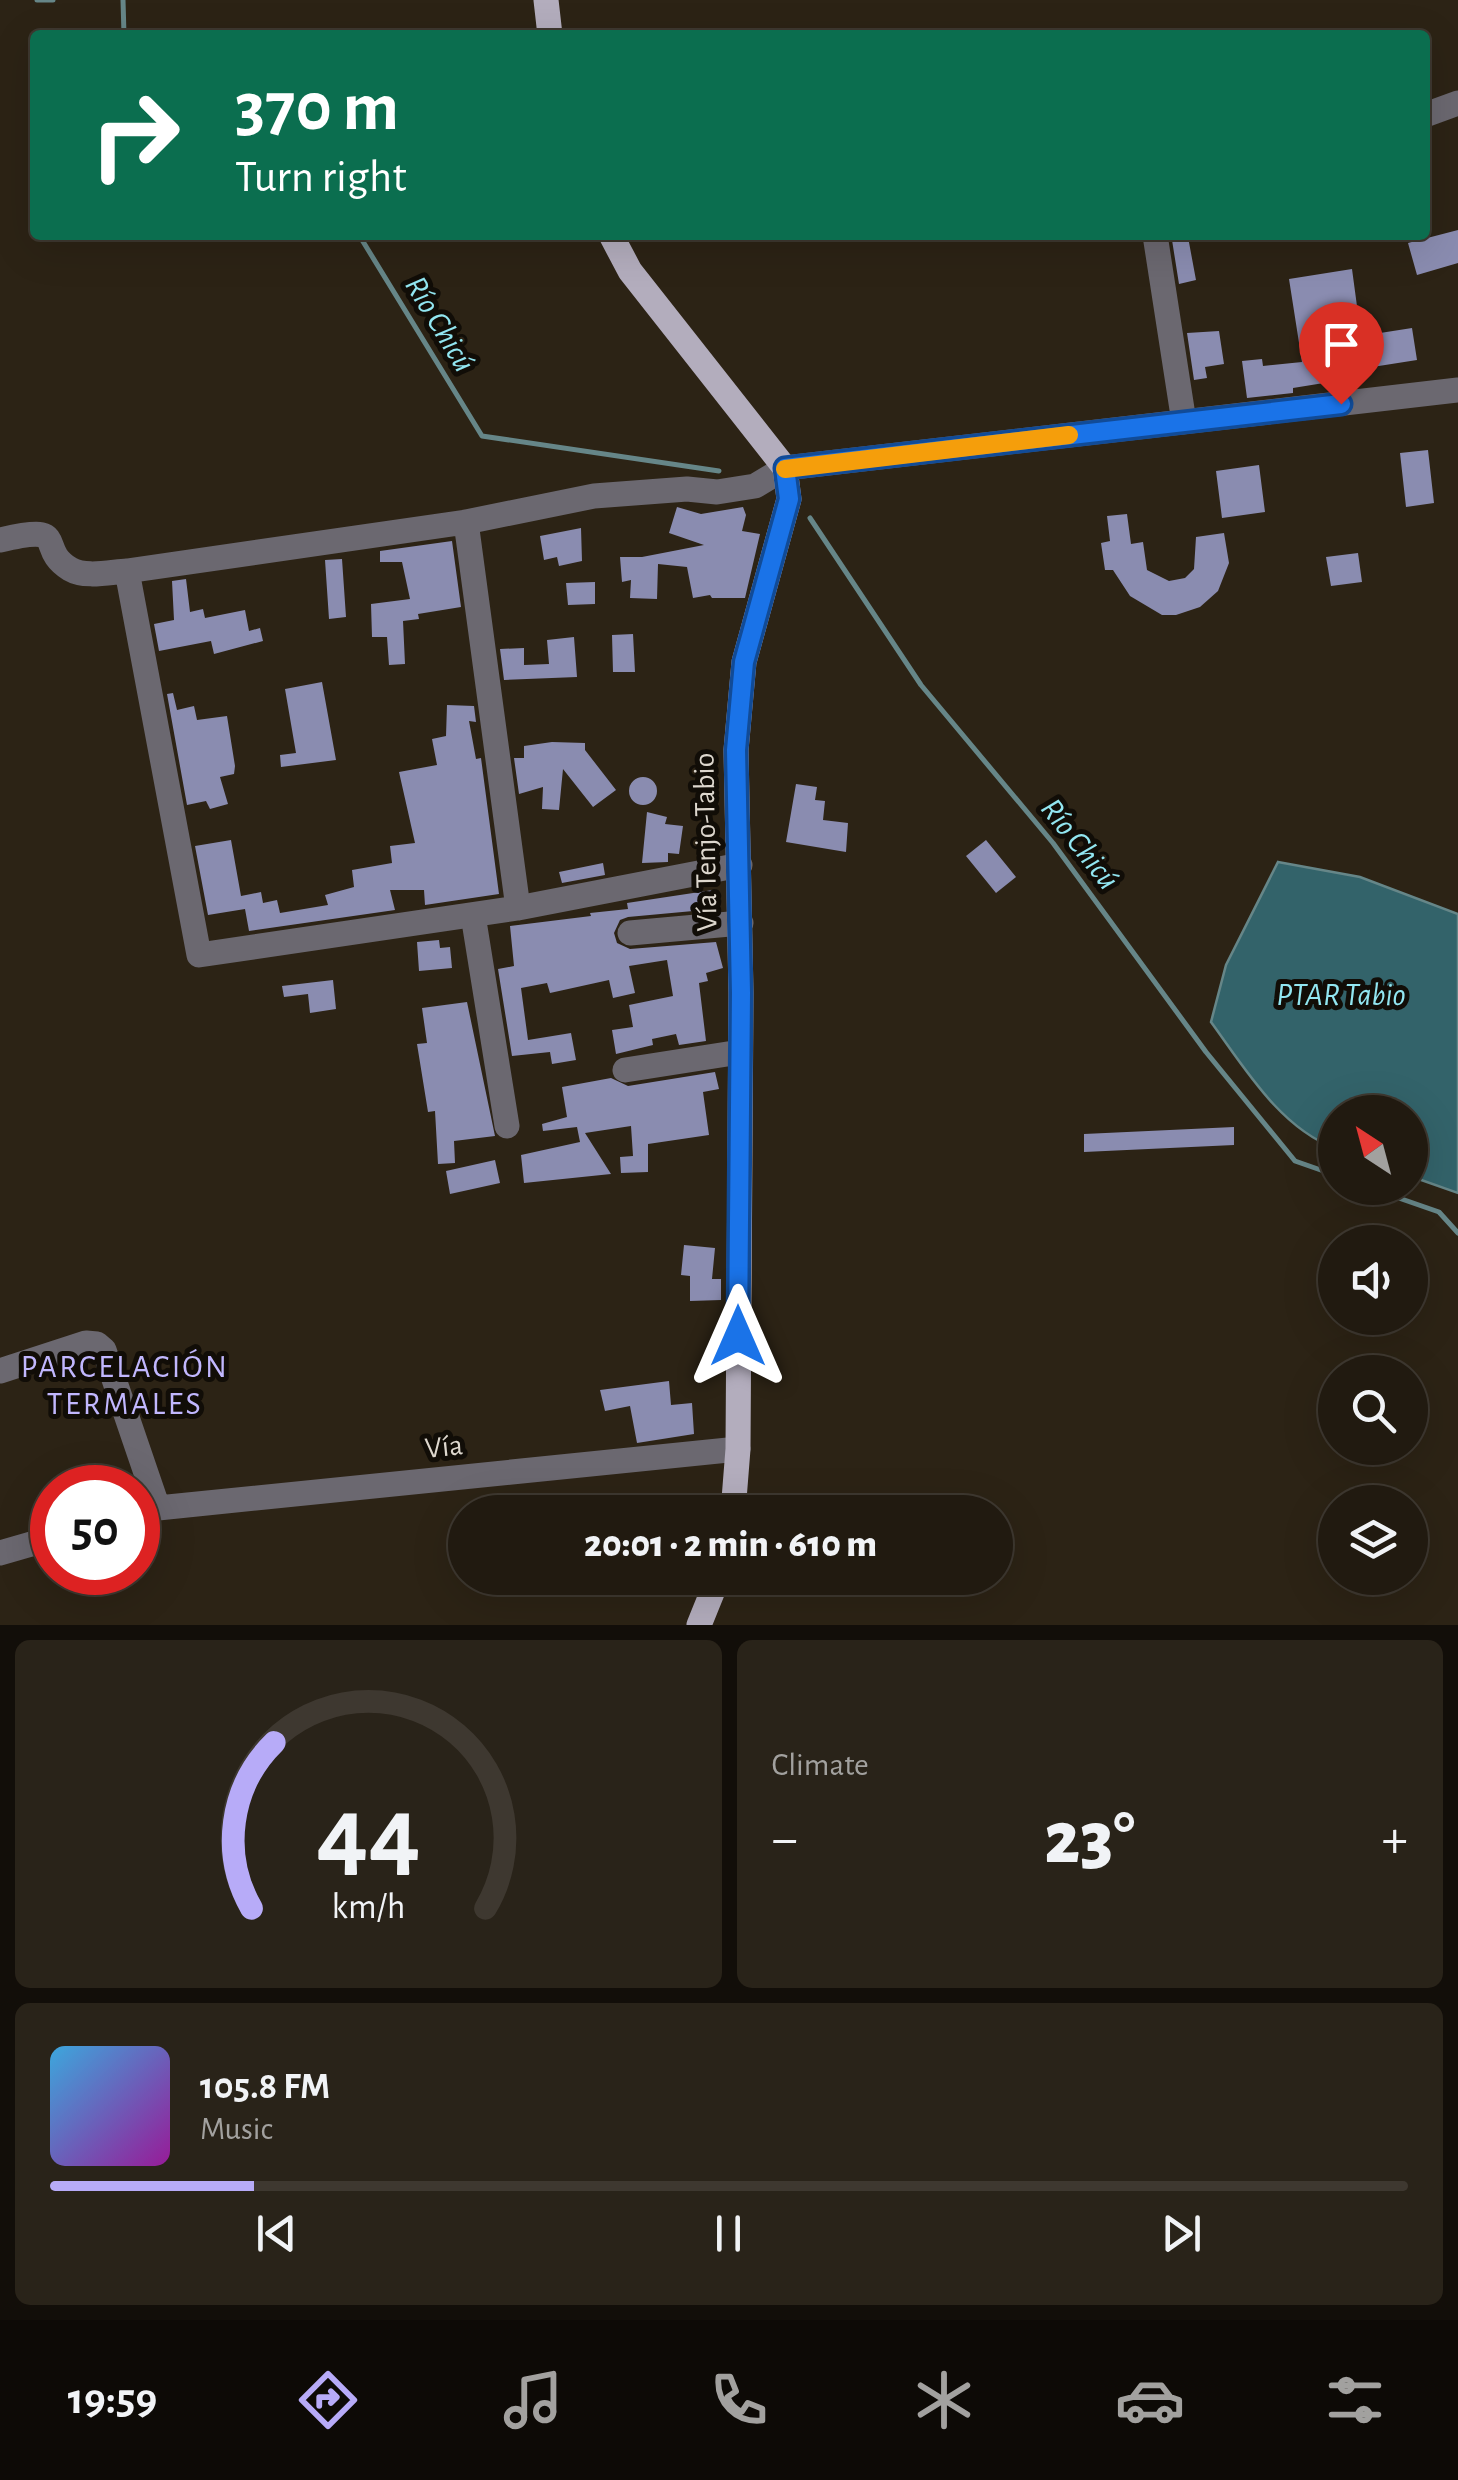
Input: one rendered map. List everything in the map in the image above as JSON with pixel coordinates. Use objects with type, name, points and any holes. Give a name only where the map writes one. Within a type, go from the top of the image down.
[{"type":"main road","points":[[546,0],[549,30]]},
{"type":"main road","points":[[613,240],[630,271],[785,468]]},
{"type":"main road","name":"Vía Tenjo-Tabio","points":[[735,1495],[740,1052],[736,750],[740,691],[750,637],[789,499],[785,468]]},
{"type":"main road","points":[[700,1625],[711,1595]]},
{"type":"street","points":[[1430,113],[1458,103]]},
{"type":"street","points":[[1156,240],[1184,422]]},
{"type":"street","points":[[0,540],[43,534],[50,538],[69,569],[83,574],[127,571],[466,522],[594,496],[686,489],[717,492],[754,486],[785,468],[1458,390]]},
{"type":"street","points":[[466,522],[518,908]]},
{"type":"street","points":[[127,571],[199,955],[518,908],[740,865]]},
{"type":"street","points":[[473,915],[507,1126]]},
{"type":"street","points":[[630,933],[740,923]]},
{"type":"street","points":[[625,1070],[740,1052]]},
{"type":"street","name":"Vía","points":[[0,1371],[86,1343],[98,1344],[104,1350],[135,1465]]},
{"type":"street","name":"Vía","points":[[160,1510],[738,1448]]},
{"type":"street","points":[[0,1553],[30,1544]]},
{"type":"water","name":"PTAR Tabio","points":[[1278,862],[1360,877],[1458,914],[1458,1193],[1428,1182],[1428,1095],[1318,1095],[1318,1140],[1280,1111],[1211,1022],[1226,965]]},
{"type":"building","points":[[1458,230],[1458,263],[1417,275],[1408,243]]},
{"type":"building","points":[[1172,240],[1189,240],[1196,280],[1179,284]]},
{"type":"building","points":[[1352,269],[1361,336],[1412,328],[1417,360],[1366,368],[1367,376],[1293,388],[1293,393],[1247,398],[1242,361],[1262,359],[1263,366],[1302,362],[1289,279]]},
{"type":"building","points":[[1219,331],[1224,364],[1205,367],[1207,378],[1194,380],[1187,333]]},
{"type":"building","points":[[1428,450],[1434,503],[1406,507],[1400,453]]},
{"type":"building","points":[[1259,465],[1265,512],[1222,518],[1216,471]]},
{"type":"building","points":[[677,507],[701,514],[743,507],[746,515],[742,531],[760,534],[745,598],[693,598],[687,567],[658,564],[657,599],[630,598],[631,580],[622,582],[620,557],[642,557],[704,545],[669,533]]},
{"type":"building","points":[[1127,514],[1131,544],[1143,542],[1147,570],[1169,581],[1185,578],[1194,569],[1196,537],[1224,533],[1229,563],[1218,591],[1200,607],[1176,615],[1162,615],[1130,596],[1113,570],[1105,570],[1101,543],[1110,541],[1107,516]]},
{"type":"building","points":[[581,528],[582,561],[559,566],[557,557],[544,560],[540,536]]},
{"type":"building","points":[[452,541],[461,607],[418,614],[419,619],[403,621],[405,664],[389,665],[387,637],[372,637],[371,604],[410,599],[402,562],[380,562],[380,551]]},
{"type":"building","points":[[1358,553],[1362,582],[1331,586],[1326,557]]},
{"type":"building","points":[[342,559],[346,617],[329,619],[325,560]]},
{"type":"building","points":[[186,579],[190,612],[203,609],[205,618],[245,610],[249,631],[260,628],[263,641],[214,654],[211,641],[159,651],[154,624],[174,620],[172,581]]},
{"type":"building","points":[[595,582],[595,604],[568,605],[566,583]]},
{"type":"building","points":[[633,634],[635,672],[613,672],[612,635]]},
{"type":"building","points":[[574,637],[577,677],[504,680],[500,649],[524,648],[524,665],[549,664],[547,640]]},
{"type":"building","points":[[322,682],[336,760],[281,767],[280,755],[296,753],[285,689]]},
{"type":"building","points":[[173,693],[177,710],[194,706],[197,720],[227,716],[235,766],[234,774],[220,777],[228,804],[210,809],[206,801],[187,805],[167,694]]},
{"type":"building","points":[[447,705],[474,706],[476,722],[469,721],[476,759],[481,758],[499,894],[425,905],[424,890],[390,890],[395,910],[249,931],[245,909],[208,915],[195,846],[231,840],[241,896],[261,892],[263,903],[277,900],[280,913],[328,905],[325,895],[354,887],[352,870],[392,863],[390,846],[415,843],[399,772],[437,765],[432,739],[446,736]]},
{"type":"building","points":[[585,743],[585,750],[616,790],[593,807],[563,769],[559,810],[542,809],[543,787],[519,794],[514,758],[524,758],[524,746]]},
{"type":"building","points":[[643,777],[653,781],[657,791],[653,801],[643,805],[633,801],[629,791],[633,781]]},
{"type":"building","points":[[796,784],[817,787],[815,800],[825,801],[823,820],[848,823],[846,852],[786,842]]},
{"type":"building","points":[[647,812],[667,817],[665,824],[683,826],[679,854],[668,853],[668,862],[642,863]]},
{"type":"building","points":[[986,840],[1016,877],[996,893],[966,856]]},
{"type":"building","points":[[603,863],[605,875],[562,883],[559,872]]},
{"type":"building","points":[[713,890],[715,909],[628,917],[620,920],[614,933],[617,943],[630,949],[716,942],[723,968],[706,973],[708,981],[699,983],[706,1041],[679,1045],[676,1034],[652,1039],[653,1045],[616,1054],[612,1030],[633,1027],[629,1005],[673,996],[667,960],[629,966],[635,993],[613,998],[609,980],[550,993],[547,983],[521,988],[528,1040],[571,1033],[576,1060],[552,1064],[550,1052],[512,1056],[498,969],[514,966],[510,926],[591,916],[590,913],[628,909],[627,903]]},
{"type":"building","points":[[439,940],[440,948],[450,947],[452,968],[419,971],[417,942]]},
{"type":"building","points":[[333,980],[336,1009],[310,1013],[308,994],[284,997],[282,986]]},
{"type":"building","points":[[467,1002],[495,1136],[454,1141],[455,1163],[438,1164],[435,1111],[428,1112],[417,1044],[427,1043],[422,1008]]},
{"type":"building","points":[[715,1072],[719,1089],[703,1092],[709,1135],[648,1144],[648,1172],[621,1173],[620,1157],[633,1156],[631,1126],[585,1133],[611,1174],[524,1183],[521,1155],[580,1142],[577,1127],[543,1131],[542,1124],[567,1117],[562,1087],[611,1078],[628,1086]]},
{"type":"building","points":[[1234,1127],[1234,1145],[1084,1152],[1084,1134]]},
{"type":"building","points":[[495,1160],[500,1183],[450,1194],[446,1171]]},
{"type":"building","points":[[684,1245],[715,1248],[712,1279],[721,1279],[721,1300],[690,1301],[690,1276],[681,1275]]},
{"type":"building","points":[[669,1381],[671,1405],[692,1403],[694,1434],[637,1443],[630,1406],[605,1411],[600,1390]]},
{"type":"waterway","name":"Río Chicú","points":[[37,0],[53,0]]},
{"type":"waterway","name":"Río Chicú","points":[[123,0],[124,30]]},
{"type":"waterway","name":"Río Chicú","points":[[362,240],[482,436],[719,471]]},
{"type":"waterway","name":"Río Chicú","points":[[810,518],[921,685],[1053,843],[1206,1052],[1295,1161],[1318,1169]]},
{"type":"waterway","name":"Río Chicú","points":[[1419,1205],[1439,1212],[1458,1233]]},
{"type":"slow traffic","points":[[785,469],[1069,435]]},
{"type":"district","name":"PARCELACIÓN TERMALES","points":[[125,1386]]},
{"type":"route","points":[[738,1336],[741,993],[736,750],[744,662],[789,499],[785,468],[1341,404]]}]
